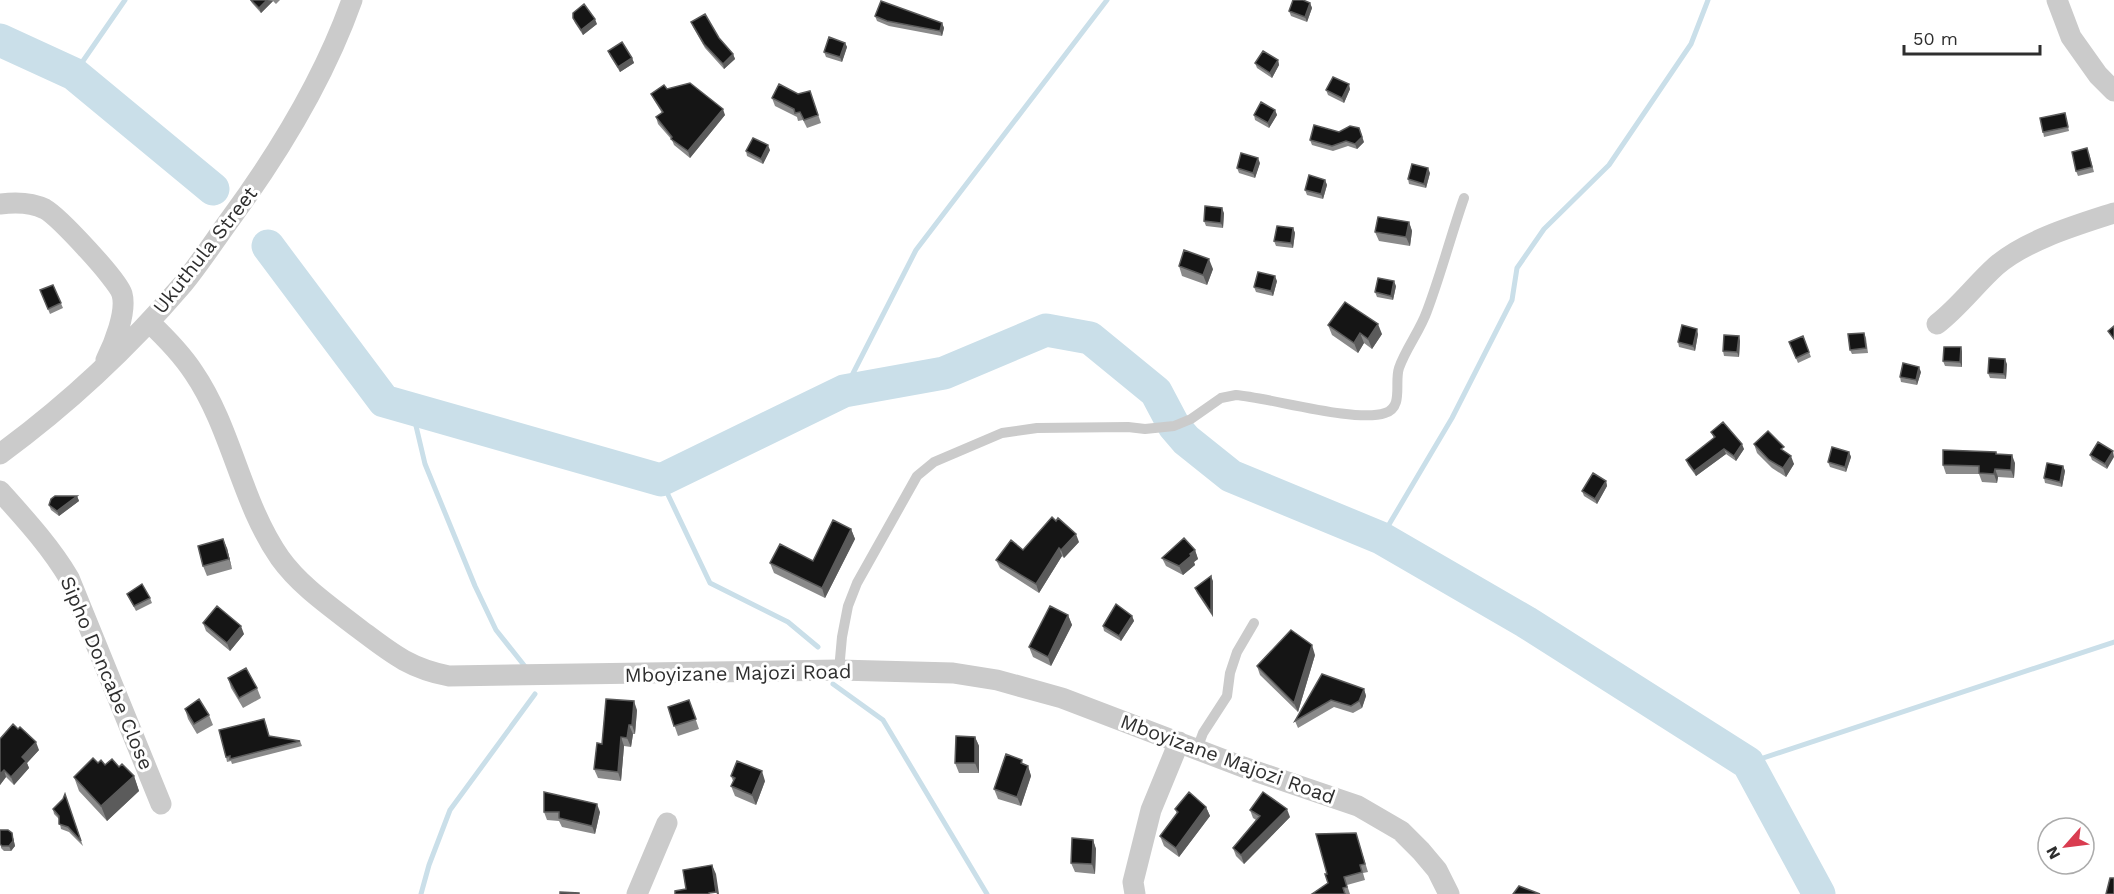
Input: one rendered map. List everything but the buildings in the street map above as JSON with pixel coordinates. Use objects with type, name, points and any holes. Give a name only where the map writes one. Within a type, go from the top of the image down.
[{"type":"street","name":"Ukuthula Street","points":[[0,454],[69,399],[149,322],[184,282],[267,168],[296,120],[320,74],[352,0]]},
{"type":"street","points":[[2056,0],[2071,37],[2098,75],[2114,92]]},
{"type":"street","points":[[0,204],[32,204],[52,214],[119,287],[123,304],[118,330],[104,366]]},
{"type":"street","points":[[1937,324],[1954,311],[1996,267],[2009,257],[2044,239],[2114,213]]},
{"type":"street","name":"Mboyizane Majozi Road","points":[[149,322],[177,349],[195,374],[210,401],[252,504],[281,559],[298,579],[331,607],[397,658],[416,668],[449,676],[839,670],[953,673],[997,680],[1062,698],[1243,767],[1331,796],[1370,812],[1401,831],[1421,851],[1437,870],[1449,894]]},
{"type":"street","name":"Sipho Doncabe Close","points":[[0,492],[33,529],[69,578],[161,804]]},
{"type":"street","points":[[1135,894],[1133,882],[1150,810],[1188,746]]},
{"type":"street","points":[[637,894],[667,823]]},
{"type":"lane","points":[[839,670],[848,606],[857,583],[917,476],[934,462],[1002,433],[1037,428],[1128,427],[1145,429],[1173,426],[1191,419],[1221,398],[1236,395],[1351,414],[1378,415],[1388,412],[1395,406],[1398,371],[1427,311],[1464,198]]},
{"type":"lane","points":[[1188,746],[1203,733],[1227,696],[1230,673],[1237,652],[1254,623]]},
{"type":"waterway","points":[[74,74],[125,0]]},
{"type":"waterway","points":[[844,391],[916,250],[1107,0]]},
{"type":"waterway","points":[[1381,538],[1452,418],[1512,300],[1517,268],[1544,229],[1609,165],[1691,44],[1708,0]]},
{"type":"waterway","points":[[0,40],[74,74],[213,189]]},
{"type":"waterway","points":[[268,246],[384,401],[661,480],[844,391],[944,373],[1046,330],[1090,338],[1156,392],[1174,426],[1186,440],[1231,476],[1381,538],[1526,622],[1748,763],[1819,894]]},
{"type":"waterway","points":[[412,409],[425,464],[475,586],[496,630],[527,669]]},
{"type":"waterway","points":[[661,480],[710,583],[788,622],[818,647]]},
{"type":"waterway","points":[[1748,763],[2114,642]]},
{"type":"waterway","points":[[833,684],[883,720],[987,894]]},
{"type":"waterway","points":[[421,894],[429,865],[450,810],[535,694]]}]
